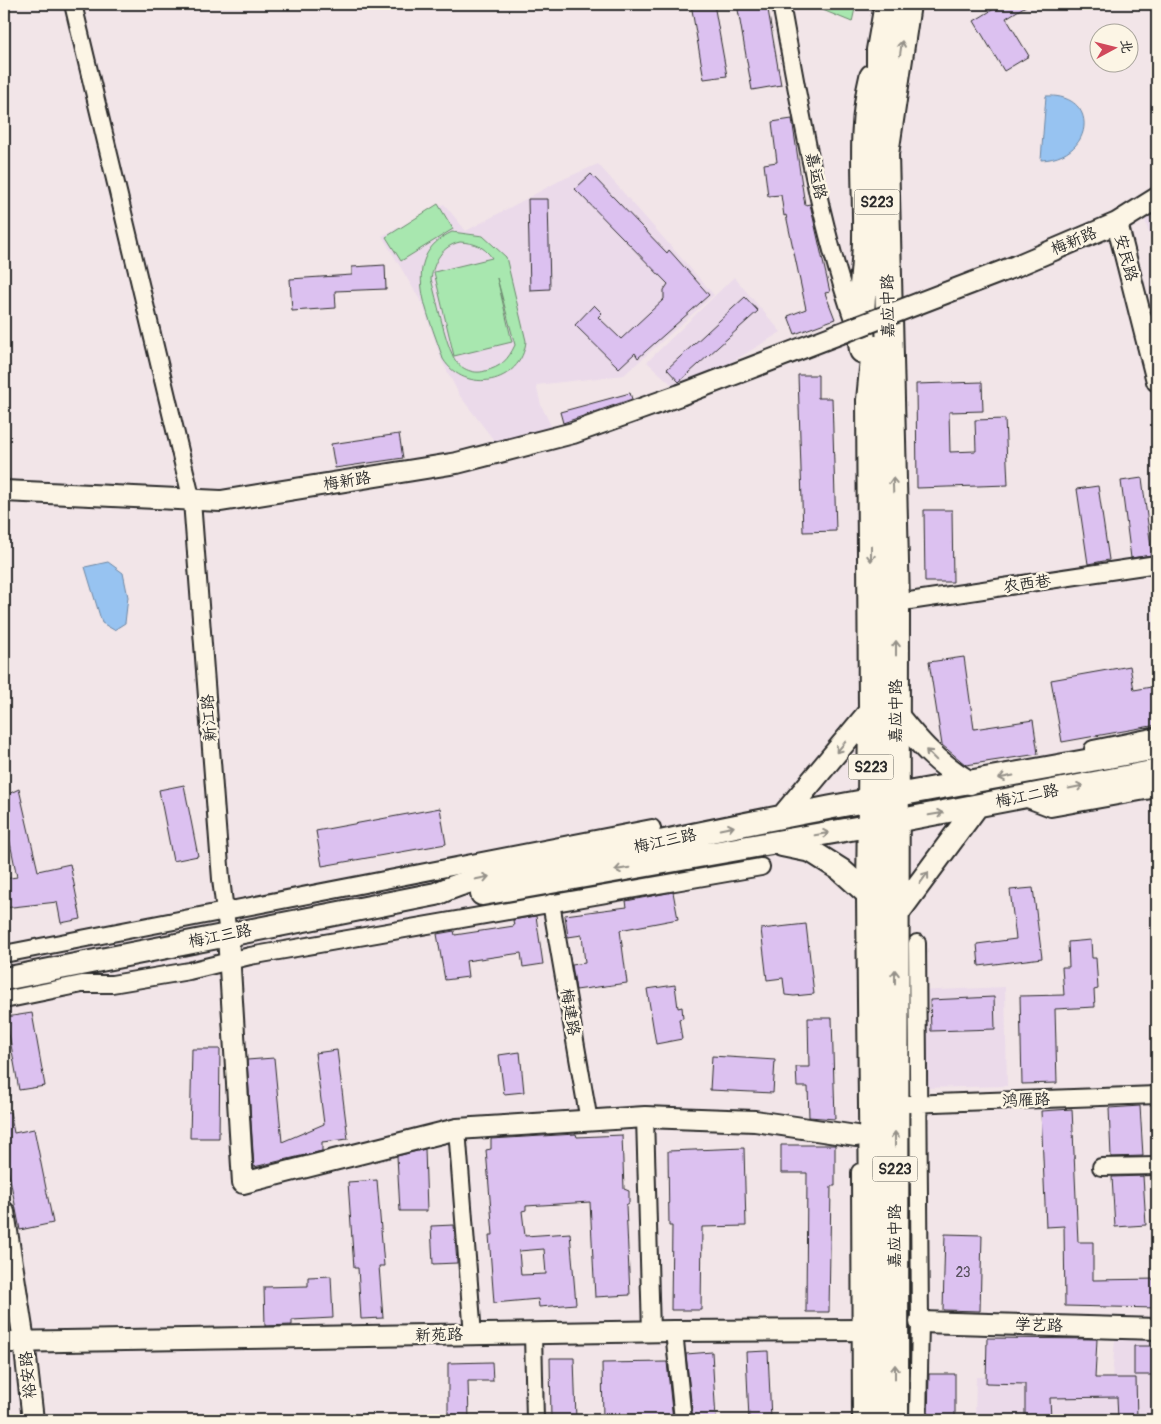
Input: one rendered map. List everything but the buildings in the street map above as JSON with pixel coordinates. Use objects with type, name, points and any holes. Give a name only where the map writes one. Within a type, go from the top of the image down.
[{"type":"main road","name":"嘉应中路","points":[[888,4],[880,50],[875,356],[870,400],[884,712],[884,811],[895,917],[907,1104],[896,1420]]},
{"type":"main road","name":"嘉应中路","points":[[884,712],[896,603],[890,382],[901,331],[902,295],[897,211],[895,92],[907,4]]},
{"type":"main road","points":[[870,400],[862,345],[862,292],[866,239],[865,146],[870,91],[880,50]]},
{"type":"main road","points":[[783,816],[884,712],[918,741],[943,766],[970,783]]},
{"type":"main road","name":"梅江二路","points":[[884,811],[970,783],[1157,748]]},
{"type":"main road","name":"梅江二路","points":[[884,811],[977,806],[1157,771]]},
{"type":"main road","points":[[895,917],[977,806]]},
{"type":"main road","name":"嘉应中路","points":[[875,1420],[868,1330],[870,896],[884,811]]},
{"type":"main road","name":"梅江三路","points":[[436,894],[463,898],[774,843],[884,811]]},
{"type":"main road","name":"梅江三路","points":[[4,979],[436,894],[461,882],[584,859],[783,816],[884,811]]},
{"type":"main road","points":[[774,843],[811,851],[841,870],[870,896]]},
{"type":"street","name":"新江路","points":[[73,4],[192,501],[220,869],[228,935]]},
{"type":"street","name":"嘉运路","points":[[781,4],[797,90],[837,276],[862,345]]},
{"type":"street","name":"梅新路","points":[[4,491],[221,502],[457,463],[574,433],[680,395],[1016,266],[1116,223],[1157,198]]},
{"type":"street","name":"安民路","points":[[1116,223],[1157,381]]},
{"type":"street","name":"农西巷","points":[[896,603],[1157,564]]},
{"type":"street","points":[[1035,771],[1051,757],[1157,736]]},
{"type":"street","points":[[1022,797],[1051,808],[1157,789]]},
{"type":"street","points":[[4,954],[652,828]]},
{"type":"street","points":[[4,1000],[82,984],[112,984],[189,971],[250,956],[761,867]]},
{"type":"street","name":"梅建路","points":[[551,903],[589,1121]]},
{"type":"street","points":[[859,934],[868,1330],[860,1420]]},
{"type":"street","points":[[228,935],[243,1183],[457,1129],[645,1117],[755,1121],[856,1136]]},
{"type":"street","points":[[917,943],[907,1104],[920,1322],[918,1420]]},
{"type":"street","name":"鸿雁路","points":[[907,1104],[1157,1095]]},
{"type":"street","points":[[645,1117],[651,1332]]},
{"type":"street","points":[[457,1129],[473,1335]]},
{"type":"street","points":[[1101,1167],[1157,1166]]},
{"type":"street","name":"裕安路","points":[[4,1212],[24,1341],[33,1420]]},
{"type":"street","name":"学艺路","points":[[920,1322],[1157,1329]]},
{"type":"street","name":"新苑路","points":[[4,1342],[674,1331],[868,1330]]},
{"type":"street","points":[[674,1331],[684,1420]]},
{"type":"street","points":[[533,1334],[535,1420]]},
{"type":"shaded area","points":[[598,164],[714,295],[624,375],[536,385],[541,405],[554,432],[496,443],[460,396],[442,361],[423,305],[382,236],[444,204],[466,231],[559,181]]},
{"type":"shaded area","points":[[1157,201],[1157,260],[1142,209]]},
{"type":"shaded area","points":[[734,277],[781,332],[681,393],[647,362]]},
{"type":"shaded area","points":[[1005,987],[1007,1086],[921,1088],[917,991]]},
{"type":"shaded area","points":[[1115,1339],[1157,1339],[1157,1420],[975,1420],[976,1377],[1112,1378]]},
{"type":"green space","points":[[808,4],[856,4],[852,22]]},
{"type":"green space","points":[[438,204],[453,229],[401,261],[386,237]]},
{"type":"green space","points":[[452,232],[483,236],[506,257],[526,341],[522,356],[514,367],[504,375],[491,380],[465,377],[453,370],[443,359],[431,325],[422,289],[422,272],[426,256],[435,243]],"holes":[[[460,242],[474,244],[482,248],[492,258],[434,272],[454,356],[512,342],[497,278],[515,345],[510,355],[503,362],[491,369],[480,372],[466,370],[455,360],[444,329],[431,279],[434,266],[440,255],[448,247]]]},
{"type":"water","points":[[1046,96],[1064,98],[1076,104],[1082,114],[1084,126],[1081,138],[1072,149],[1059,157],[1041,160]]},
{"type":"water","points":[[108,562],[123,573],[128,597],[125,623],[114,630],[102,623],[85,567]]}]
